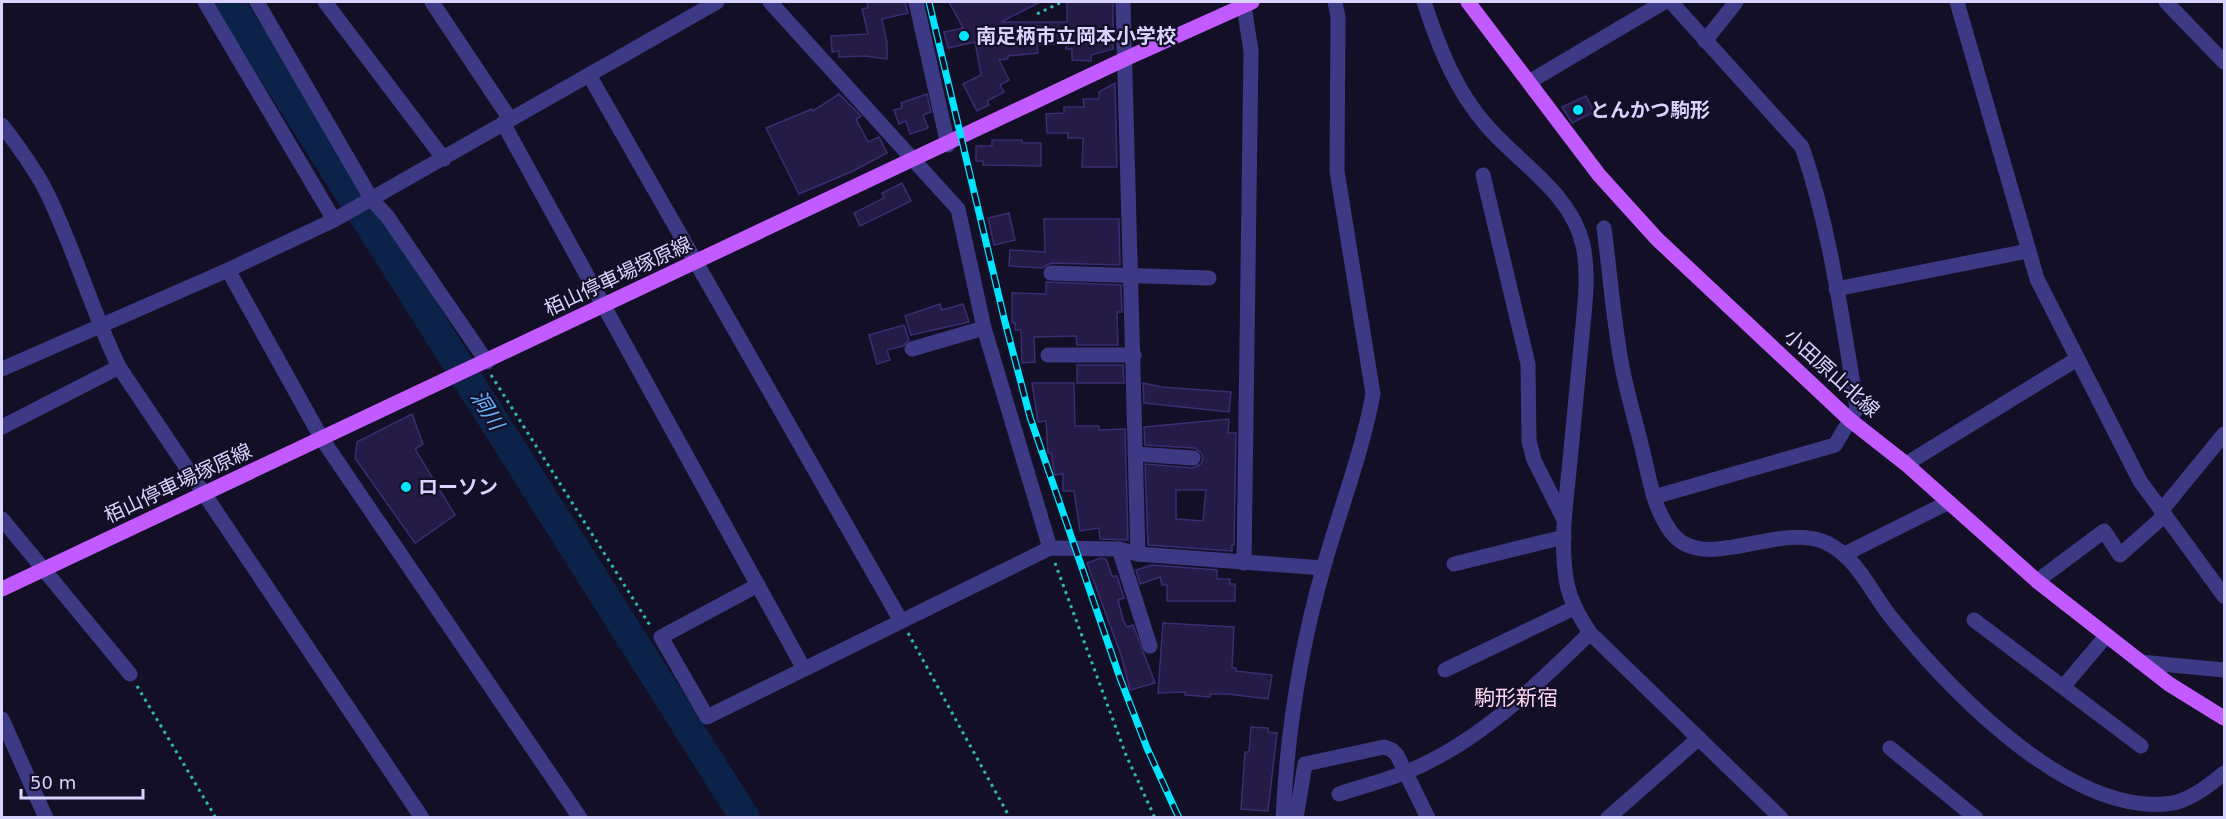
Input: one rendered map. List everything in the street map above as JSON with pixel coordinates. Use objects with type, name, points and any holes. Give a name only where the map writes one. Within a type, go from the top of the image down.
[{"type":"main road","name":"小田原山北線","points":[[1468,2],[1627,207],[1850,420],[1906,464],[2037,581],[2106,636],[2169,684],[2224,718]]},
{"type":"main road","name":"栢山停車場塚原線","points":[[2,589],[948,145],[1125,59],[1248,4]]},
{"type":"street","points":[[205,2],[334,220]]},
{"type":"street","points":[[257,2],[372,200],[387,216],[487,362]]},
{"type":"street","points":[[326,2],[444,159]]},
{"type":"street","points":[[432,2],[507,121],[603,305],[804,669]]},
{"type":"street","points":[[2,369],[228,270],[334,220],[717,2]]},
{"type":"street","points":[[770,2],[958,209],[984,328],[1050,548]]},
{"type":"street","points":[[916,2],[948,145]]},
{"type":"street","points":[[1124,2],[1138,554]]},
{"type":"street","points":[[1283,818],[1290,738],[1302,662],[1323,568],[1368,422],[1373,394],[1337,171],[1338,17],[1335,2]]},
{"type":"street","points":[[1424,2],[1446,64],[1465,96],[1487,127],[1535,172],[1571,214],[1583,245],[1586,261],[1584,316],[1564,520],[1567,584],[1574,608],[1590,633],[1780,818]]},
{"type":"street","points":[[1529,82],[1664,2]]},
{"type":"street","points":[[1654,496],[1835,445],[1857,408],[1836,289],[1812,175],[1802,147],[1671,2]]},
{"type":"street","points":[[1705,40],[1736,2]]},
{"type":"street","points":[[1957,2],[2037,279],[2140,481],[2224,596]]},
{"type":"street","points":[[2166,2],[2224,62]]},
{"type":"street","points":[[1244,563],[1251,51],[1248,4]]},
{"type":"street","points":[[589,75],[901,621]]},
{"type":"street","points":[[2,125],[25,156],[48,195],[99,327],[120,367],[422,818]]},
{"type":"street","points":[[1483,176],[1528,364],[1529,441],[1534,460],[1564,520]]},
{"type":"street","points":[[1604,228],[1621,362],[1654,496],[1672,534],[1689,545],[1708,551],[1786,536],[1808,537],[1825,543],[1845,555],[1893,620],[1989,724],[2040,765],[2075,785],[2092,792],[2151,805],[2174,802],[2192,795],[2224,773]]},
{"type":"street","points":[[1836,289],[2028,251]]},
{"type":"street","points":[[228,270],[322,440],[580,818]]},
{"type":"street","points":[[1051,273],[1209,278]]},
{"type":"street","points":[[912,349],[984,328]]},
{"type":"street","points":[[1047,355],[1134,355]]},
{"type":"street","points":[[1906,464],[2077,359]]},
{"type":"street","points":[[2,427],[120,367]]},
{"type":"street","points":[[2037,581],[2104,531],[2120,555],[2163,514],[2224,434]]},
{"type":"street","points":[[1136,454],[1193,458]]},
{"type":"street","points":[[1845,555],[1949,502]]},
{"type":"street","points":[[2,519],[41,570],[130,674]]},
{"type":"street","points":[[1454,564],[1564,537]]},
{"type":"street","points":[[758,585],[661,637],[707,717],[1050,548],[1119,549],[1138,554],[1323,568]]},
{"type":"street","points":[[1119,549],[1150,646]]},
{"type":"street","points":[[1445,670],[1574,608]]},
{"type":"street","points":[[1974,620],[2141,746]]},
{"type":"street","points":[[1339,794],[1405,772],[1455,746],[1528,694],[1590,633]]},
{"type":"street","points":[[2063,687],[2106,636]]},
{"type":"street","points":[[2140,662],[2224,670]]},
{"type":"street","points":[[2,719],[46,818]]},
{"type":"street","points":[[1608,818],[1699,738]]},
{"type":"street","points":[[1296,818],[1305,764],[1384,747],[1392,750],[1428,818]]},
{"type":"street","points":[[1890,748],[1976,818]]},
{"type":"path","points":[[1037,14],[1062,2]]},
{"type":"path","points":[[487,362],[492,381],[575,503],[648,624],[661,637]]},
{"type":"path","points":[[1050,548],[1126,755],[1155,818]]},
{"type":"path","points":[[901,621],[1010,818]]},
{"type":"path","points":[[130,674],[216,818]]},
{"type":"building","points":[[867,2],[905,2],[908,13],[882,19],[887,43],[887,59],[864,56],[839,57],[839,51],[832,52],[831,36],[868,34],[862,9],[868,8]]},
{"type":"building","points":[[949,2],[1040,2],[1001,22],[1067,22],[1067,2],[1113,2],[1113,49],[1091,55],[1091,61],[1072,60],[1072,49],[1066,49],[1066,44],[1037,44],[1038,53],[1008,56],[1008,59],[999,60],[1009,80],[1000,85],[1004,92],[987,101],[989,105],[977,111],[963,84],[981,75],[975,42],[948,48],[944,32],[963,28]]},
{"type":"building","points":[[1115,83],[1117,167],[1082,167],[1083,138],[1068,138],[1068,133],[1047,133],[1046,114],[1064,113],[1064,107],[1084,107],[1083,99],[1099,99],[1099,92]]},
{"type":"building","points":[[839,94],[861,116],[856,119],[868,142],[879,137],[887,153],[853,171],[799,194],[766,128],[812,109],[813,111]]},
{"type":"building","points":[[927,94],[931,112],[923,115],[928,128],[910,134],[906,121],[899,124],[894,110],[902,108],[901,103]]},
{"type":"building","name":"とんかつ駒形","points":[[1586,96],[1594,112],[1572,123],[1562,107]]},
{"type":"building","points":[[992,140],[1022,140],[1022,143],[1041,143],[1041,166],[983,165],[983,161],[976,161],[976,146],[992,146]]},
{"type":"building","points":[[902,183],[911,201],[860,226],[854,213],[884,198],[882,193]]},
{"type":"building","points":[[1009,213],[1015,240],[994,245],[988,218]]},
{"type":"building","points":[[1044,219],[1119,219],[1120,265],[1051,263],[1042,268],[1009,266],[1010,250],[1045,252]]},
{"type":"building","points":[[1046,282],[1121,285],[1122,312],[1117,312],[1118,345],[1077,345],[1076,336],[1034,337],[1035,362],[1022,363],[1021,330],[1015,330],[1015,323],[1012,323],[1012,293],[1046,294]]},
{"type":"building","points":[[940,304],[942,310],[963,304],[969,322],[911,335],[905,316]]},
{"type":"building","points":[[904,325],[909,340],[903,346],[887,350],[890,360],[877,364],[869,335]]},
{"type":"building","points":[[1077,365],[1123,365],[1124,383],[1077,383]]},
{"type":"building","points":[[1032,383],[1074,383],[1075,426],[1099,426],[1099,430],[1125,429],[1128,540],[1100,539],[1099,528],[1080,531],[1074,491],[1063,491],[1063,474],[1055,475],[1051,453],[1048,453],[1046,421],[1038,422]]},
{"type":"building","points":[[1143,383],[1162,387],[1231,392],[1229,412],[1144,403]]},
{"type":"building","name":"ローソン","points":[[412,414],[423,444],[415,449],[455,515],[415,543],[355,458],[357,442]]},
{"type":"building","points":[[1229,419],[1228,433],[1236,433],[1232,551],[1148,545],[1145,464],[1193,468],[1201,464],[1203,458],[1201,453],[1194,448],[1145,445],[1144,427]],"holes":[[[1176,490],[1206,490],[1203,521],[1176,519]]]},
{"type":"building","points":[[1101,558],[1106,559],[1112,576],[1117,576],[1124,598],[1118,600],[1123,620],[1127,627],[1133,625],[1155,683],[1130,690],[1121,655],[1087,563]]},
{"type":"building","points":[[1152,565],[1217,570],[1217,579],[1230,579],[1230,584],[1235,584],[1235,601],[1167,601],[1167,585],[1162,585],[1160,577],[1140,584],[1136,570]]},
{"type":"building","points":[[1163,623],[1234,627],[1232,668],[1236,668],[1236,671],[1272,675],[1268,699],[1228,694],[1210,694],[1210,697],[1185,695],[1185,692],[1158,693]]},
{"type":"building","points":[[1251,727],[1268,728],[1268,732],[1277,733],[1268,811],[1241,809],[1245,752],[1249,752]]},
{"type":"waterway","name":"洞川","points":[[229,2],[745,818]]},
{"type":"railway","points":[[929,2],[1005,322],[1030,417],[1120,678],[1147,748],[1179,818]]},
{"type":"place","name":"南足柄市立岡本小学校","points":[[964,36]]},
{"type":"place","name":"とんかつ駒形","points":[[1578,110]]},
{"type":"place","name":"ローソン","points":[[406,487]]},
{"type":"district","name":"駒形新宿","points":[[1516,698]]}]
